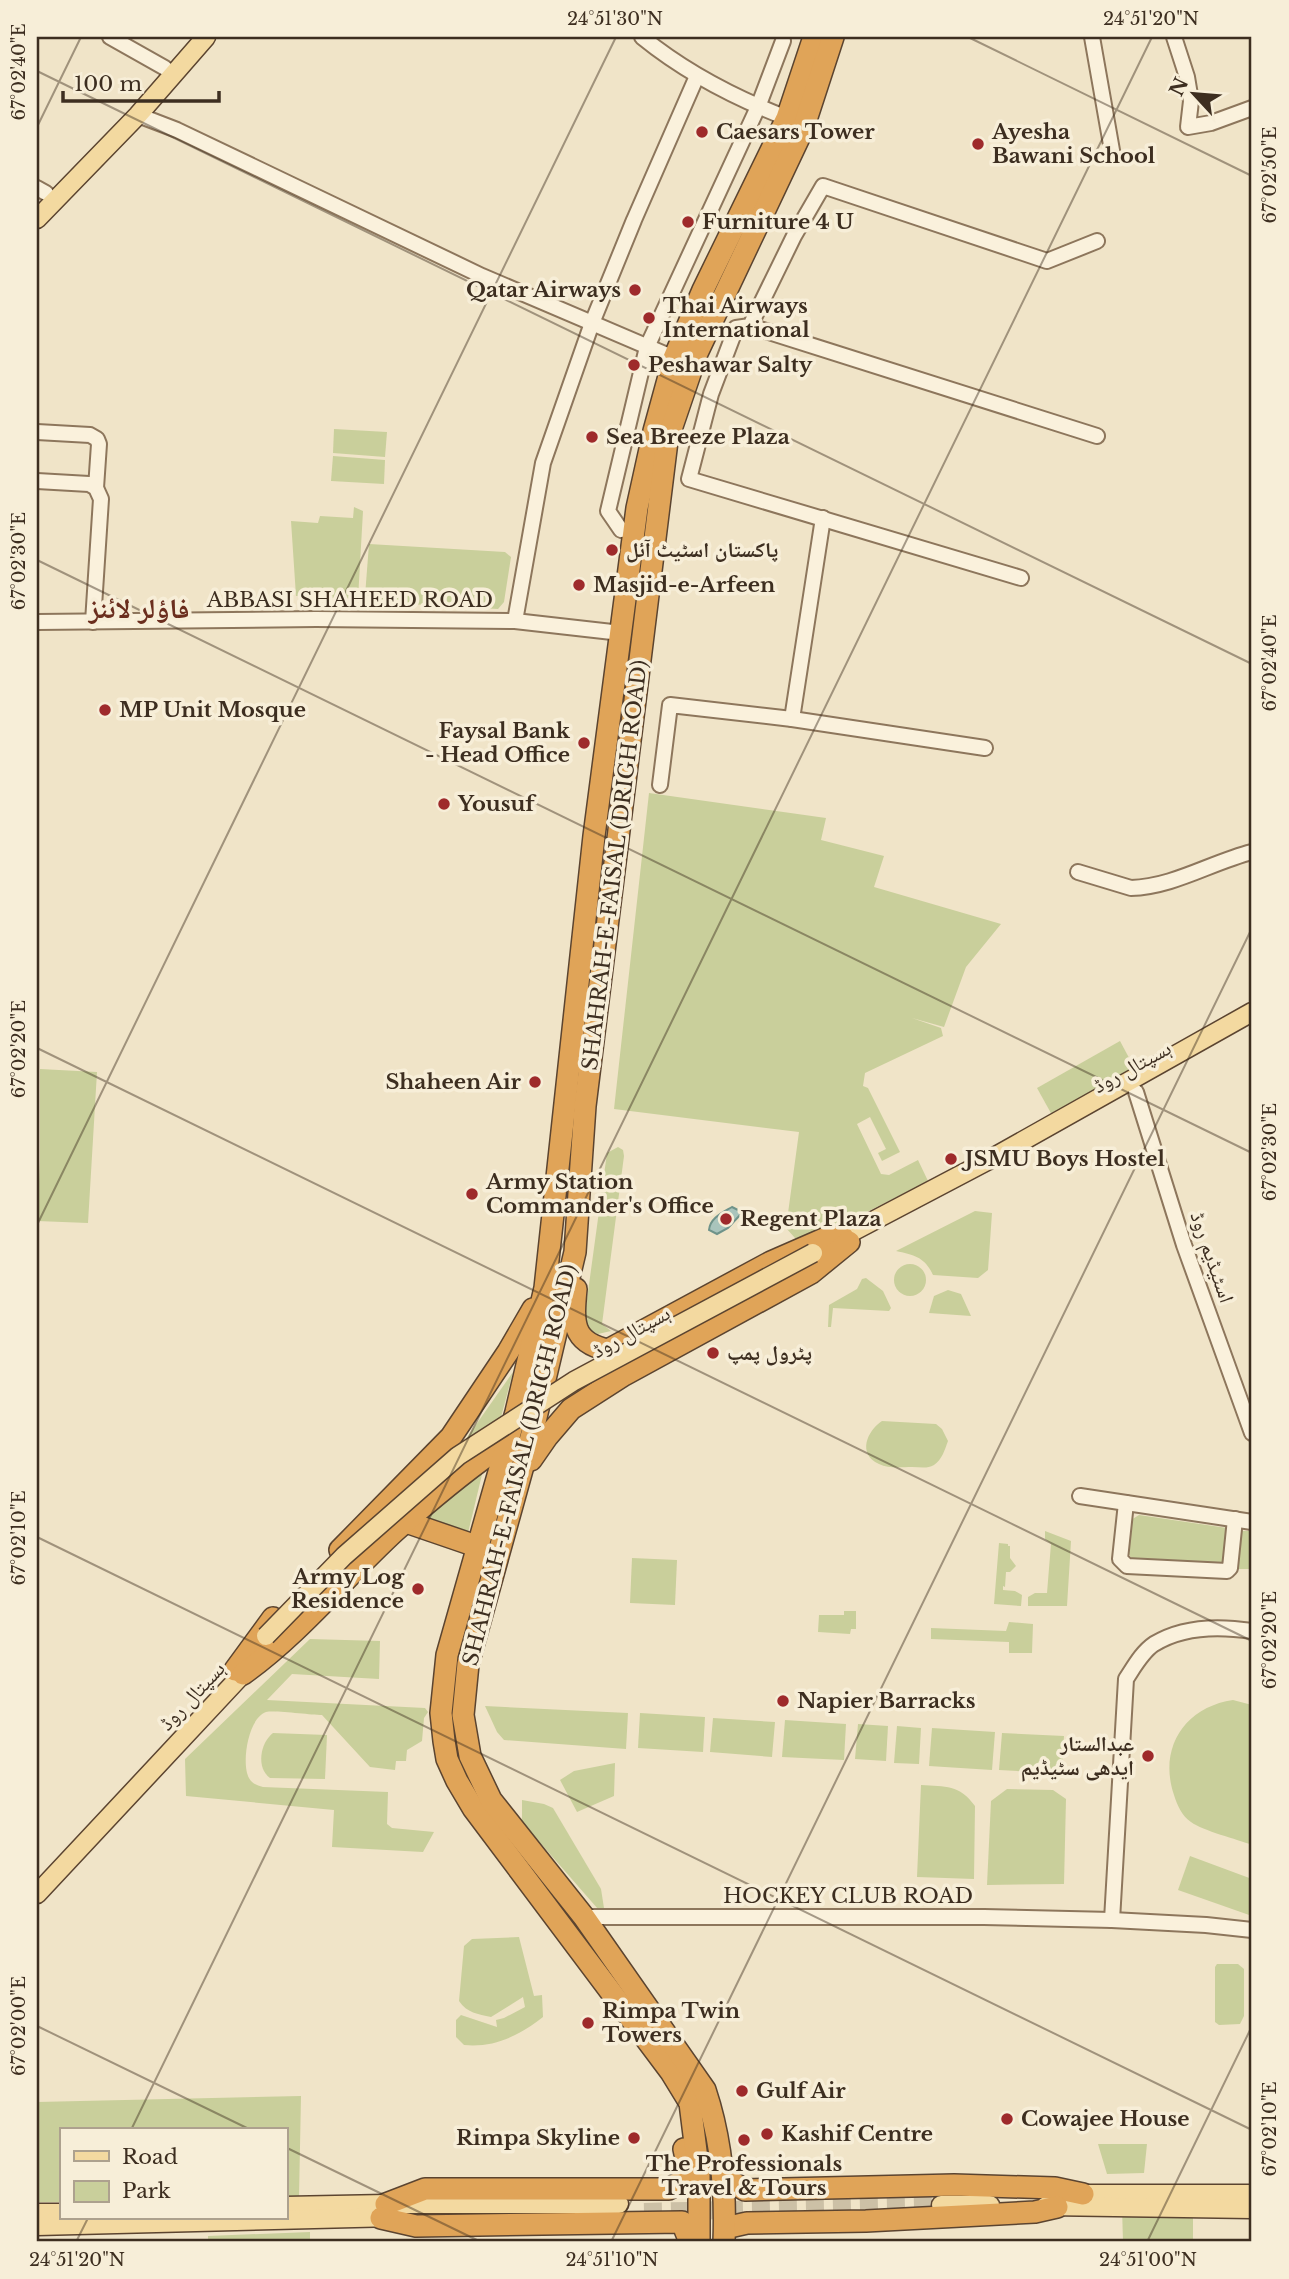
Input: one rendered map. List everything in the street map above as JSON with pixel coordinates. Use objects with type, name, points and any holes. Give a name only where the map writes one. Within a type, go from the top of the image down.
[{"type":"highway","name":"SHAHRAH-E-FAISAL (DRIGH ROAD)","points":[[482,1804],[457,1781],[447,1759],[441,1713],[447,1655],[508,1441],[545,1288],[592,850],[637,508],[674,358],[703,290],[786,118],[814,37]]},
{"type":"highway","name":"SHAHRAH-E-FAISAL (DRIGH ROAD)","points":[[482,1804],[463,1715],[468,1664],[533,1430],[575,1252],[585,1106],[667,441],[696,353],[803,129],[834,37]]},
{"type":"highway","points":[[575,1252],[578,1276],[574,1306],[576,1328],[583,1340],[608,1350],[771,1262],[826,1238],[846,1239]]},
{"type":"highway","points":[[518,1481],[547,1437],[571,1409],[624,1375],[811,1273],[846,1239]]},
{"type":"highway","points":[[239,1672],[273,1618],[445,1444],[508,1352],[545,1288]]},
{"type":"highway","points":[[239,1672],[270,1655],[406,1522],[479,1460],[508,1441]]},
{"type":"highway","points":[[445,1444],[479,1460]]},
{"type":"highway","points":[[406,1522],[479,1548]]},
{"type":"highway","points":[[482,1804],[584,1917],[705,2090],[714,2116],[722,2167],[724,2235],[747,2223],[1024,2213],[1057,2207]]},
{"type":"highway","points":[[482,1804],[671,2072],[690,2103],[699,2175],[699,2242]]},
{"type":"highway","points":[[384,2211],[425,2189],[669,2189],[683,2180],[687,2163],[671,2072]]},
{"type":"highway","points":[[722,2167],[732,2182],[745,2190],[954,2185],[1055,2188],[1083,2194]]},
{"type":"highway","points":[[384,2211],[416,2226],[682,2222],[690,2216],[693,2205],[690,2190],[683,2180]]},
{"type":"highway","points":[[682,2222],[690,2242]]},
{"type":"main road","points":[[40,194],[94,146],[192,37]]},
{"type":"main road","points":[[37,219],[138,115],[206,37]]},
{"type":"main road","name":"ہسپتال روڈ","points":[[37,1894],[344,1556],[458,1456],[574,1381],[846,1239],[1252,1012]]},
{"type":"main road","name":"ہسپتال روڈ","points":[[846,1239],[992,1171],[1252,1026]]},
{"type":"main road","name":"ہسپتال روڈ","points":[[37,1876],[239,1672]]},
{"type":"main road","points":[[1252,2194],[1083,2194],[941,2200],[1057,2207],[1252,2209]]},
{"type":"main road","points":[[287,2206],[384,2211]]},
{"type":"main road","points":[[287,2213],[619,2209]]},
{"type":"main road","points":[[37,2213],[60,2219]]},
{"type":"main road","points":[[37,2226],[60,2220]]},
{"type":"street","points":[[110,37],[164,68]]},
{"type":"street","points":[[642,37],[697,76],[786,118]]},
{"type":"street","points":[[1092,37],[1113,156]]},
{"type":"street","points":[[1174,37],[1187,77],[1191,102],[1188,127],[1212,123],[1252,108]]},
{"type":"street","points":[[621,530],[608,511],[647,347],[758,107],[783,41]]},
{"type":"street","points":[[515,621],[543,463],[592,323],[697,76]]},
{"type":"street","points":[[138,115],[177,130],[482,276],[674,358]]},
{"type":"street","points":[[750,326],[794,236],[823,186],[1047,261],[1097,241]]},
{"type":"street","points":[[1021,578],[689,479],[711,394],[736,328],[750,326],[1097,436]]},
{"type":"street","points":[[37,432],[90,435],[97,439],[99,444],[96,488],[101,499],[93,622]]},
{"type":"street","points":[[37,481],[89,484],[96,488]]},
{"type":"street","points":[[792,719],[823,518]]},
{"type":"street","name":"ABBASI SHAHEED ROAD","points":[[37,622],[316,619],[515,621],[621,633]]},
{"type":"street","points":[[660,785],[670,705],[792,719],[985,748]]},
{"type":"street","points":[[1078,872],[1131,888],[1157,886],[1252,852]]},
{"type":"street","name":"اسٹیڈیم روڈ","points":[[1136,1092],[1184,1245],[1252,1433]]},
{"type":"street","points":[[1080,1496],[1252,1522]]},
{"type":"street","points":[[1126,1503],[1120,1559],[1127,1566],[1227,1571],[1230,1568],[1235,1519]]},
{"type":"street","points":[[1112,1920],[1126,1679],[1139,1659],[1153,1645],[1174,1636],[1197,1629],[1228,1628],[1252,1631]]},
{"type":"street","name":"HOCKEY CLUB ROAD","points":[[584,1917],[984,1917],[1112,1920],[1252,1930]]},
{"type":"green space","points":[[334,429],[387,432],[385,457],[333,453]]},
{"type":"green space","points":[[333,456],[385,460],[384,484],[331,481]]},
{"type":"green space","points":[[354,507],[363,511],[358,599],[296,596],[291,521],[318,523],[320,516],[353,518]]},
{"type":"green space","points":[[369,544],[505,552],[511,557],[504,602],[498,609],[372,602],[365,596]]},
{"type":"green space","points":[[649,793],[826,818],[821,840],[884,856],[874,887],[1001,924],[966,967],[944,1027],[912,1018],[941,1028],[943,1036],[865,1073],[863,1086],[868,1088],[900,1152],[882,1161],[878,1153],[886,1149],[870,1117],[857,1124],[881,1174],[889,1175],[918,1160],[928,1181],[851,1220],[844,1217],[838,1225],[839,1228],[804,1248],[786,1228],[799,1132],[614,1109]]},
{"type":"green space","points":[[1120,1041],[1135,1069],[1052,1115],[1037,1088]]},
{"type":"green space","points":[[40,1069],[97,1072],[88,1223],[37,1221]]},
{"type":"green space","points":[[618,1147],[623,1150],[624,1156],[602,1324],[611,1331],[598,1334],[586,1330],[584,1321],[607,1153]]},
{"type":"green space","points":[[975,1211],[992,1213],[988,1270],[978,1278],[933,1275],[918,1258],[896,1251]]},
{"type":"green space","points":[[910,1264],[921,1269],[926,1280],[921,1291],[910,1296],[899,1291],[894,1280],[899,1269]]},
{"type":"green space","points":[[866,1278],[883,1291],[891,1308],[889,1311],[833,1308],[831,1327],[828,1327],[829,1305],[857,1289],[862,1279]]},
{"type":"green space","points":[[948,1290],[961,1294],[971,1316],[929,1313],[934,1296]]},
{"type":"green space","points":[[513,1372],[500,1421],[461,1446]]},
{"type":"green space","points":[[882,1421],[936,1424],[948,1441],[937,1463],[926,1467],[891,1467],[872,1460],[866,1449],[867,1442],[872,1431]]},
{"type":"green space","points":[[485,1462],[468,1533],[419,1522]]},
{"type":"green space","points":[[1139,1515],[1229,1529],[1227,1562],[1221,1565],[1131,1558],[1127,1550],[1131,1520]]},
{"type":"green space","points":[[1045,1531],[1071,1541],[1067,1606],[1028,1606],[1028,1597],[1035,1593],[1047,1593],[1051,1544],[1045,1539]]},
{"type":"green space","points":[[1242,1531],[1252,1531],[1252,1569],[1236,1569],[1235,1557]]},
{"type":"green space","points":[[999,1543],[1010,1546],[1010,1558],[1016,1566],[1006,1572],[1003,1590],[1022,1595],[1021,1606],[994,1604]]},
{"type":"green space","points":[[632,1558],[677,1560],[675,1605],[630,1603]]},
{"type":"green space","points":[[844,1611],[856,1611],[856,1629],[851,1629],[850,1634],[818,1632],[819,1615],[844,1615]]},
{"type":"green space","points":[[1009,1622],[1033,1624],[1032,1653],[1009,1653],[1009,1642],[931,1639],[931,1628],[1006,1631]]},
{"type":"green space","points":[[310,1639],[380,1641],[379,1679],[292,1674],[267,1700],[425,1708],[428,1712],[424,1718],[422,1741],[407,1750],[406,1761],[396,1761],[395,1770],[370,1767],[322,1715],[266,1712],[255,1723],[248,1742],[246,1763],[249,1778],[263,1787],[388,1792],[387,1824],[392,1828],[434,1832],[423,1852],[332,1847],[334,1810],[186,1796],[185,1759]]},
{"type":"green space","points":[[1233,1700],[1252,1705],[1252,1845],[1203,1829],[1188,1820],[1177,1803],[1170,1778],[1173,1746],[1180,1732],[1201,1711]]},
{"type":"green space","points":[[485,1706],[628,1713],[626,1749],[504,1740],[497,1732]]},
{"type":"green space","points":[[640,1713],[705,1717],[703,1752],[638,1748]]},
{"type":"green space","points":[[713,1718],[775,1722],[772,1757],[710,1752]]},
{"type":"green space","points":[[785,1720],[846,1724],[844,1760],[782,1757]]},
{"type":"green space","points":[[858,1724],[888,1726],[886,1761],[855,1759]]},
{"type":"green space","points":[[897,1726],[921,1728],[919,1764],[894,1763]]},
{"type":"green space","points":[[932,1728],[995,1732],[992,1770],[929,1766]]},
{"type":"green space","points":[[273,1733],[327,1735],[325,1779],[270,1778],[263,1768],[261,1756],[265,1743]]},
{"type":"green space","points":[[1002,1733],[1064,1736],[1062,1769],[1053,1773],[999,1770]]},
{"type":"green space","points":[[615,1763],[614,1796],[577,1812],[560,1780],[574,1771]]},
{"type":"green space","points":[[921,1785],[957,1790],[975,1806],[974,1879],[917,1877]]},
{"type":"green space","points":[[1007,1789],[1053,1790],[1066,1799],[1064,1884],[987,1885],[991,1801]]},
{"type":"green space","points":[[522,1800],[553,1808],[601,1889],[604,1908],[598,1909],[522,1822]]},
{"type":"green space","points":[[1190,1856],[1252,1879],[1252,1916],[1178,1890]]},
{"type":"green space","points":[[519,1937],[534,1996],[542,1995],[543,2017],[506,2039],[486,2044],[464,2045],[456,2037],[456,2020],[461,2015],[497,2027],[496,2020],[525,2007],[523,1997],[491,2017],[473,2012],[462,2005],[459,2001],[464,1946],[472,1939]]},
{"type":"green space","points":[[1217,1964],[1238,1964],[1244,1969],[1244,2016],[1240,2024],[1219,2025],[1215,2022]]},
{"type":"green space","points":[[301,2096],[299,2197],[287,2198],[287,2128],[60,2128],[60,2202],[37,2202],[37,2102]]},
{"type":"green space","points":[[1098,2144],[1147,2144],[1144,2173],[1107,2174]]},
{"type":"green space","points":[[1122,2208],[1193,2209],[1193,2242],[1123,2242]]},
{"type":"green space","points":[[310,2232],[310,2242],[208,2242],[208,2236]]},
{"type":"water","name":"Regent Plaza","points":[[732,1207],[741,1214],[728,1228],[717,1234],[709,1230],[714,1219]]},
{"type":"tunnel","points":[[644,2212],[941,2205]]},
{"type":"place","name":"Caesars Tower","points":[[702,132]]},
{"type":"place","name":"Ayesha Bawani School","points":[[978,144]]},
{"type":"place","name":"Furniture 4 U","points":[[688,222]]},
{"type":"place","name":"Qatar Airways","points":[[635,290]]},
{"type":"place","name":"Thai Airways International","points":[[649,318]]},
{"type":"place","name":"Peshawar Salty","points":[[634,365]]},
{"type":"place","name":"Sea Breeze Plaza","points":[[592,437]]},
{"type":"place","name":"پاکستان اسٹیٹ آئل","points":[[612,550]]},
{"type":"place","name":"Masjid-e-Arfeen","points":[[579,585]]},
{"type":"place","name":"MP Unit Mosque","points":[[105,710]]},
{"type":"place","name":"Faysal Bank - Head Office","points":[[584,743]]},
{"type":"place","name":"Yousuf","points":[[444,804]]},
{"type":"place","name":"Shaheen Air","points":[[535,1082]]},
{"type":"place","name":"JSMU Boys Hostel","points":[[951,1159]]},
{"type":"place","name":"Army Station Commander's Office","points":[[472,1194]]},
{"type":"place","name":"Regent Plaza","points":[[726,1219]]},
{"type":"place","name":"پٹرول پمپ","points":[[713,1353]]},
{"type":"place","name":"Army Log Residence","points":[[418,1589]]},
{"type":"place","name":"Napier Barracks","points":[[783,1701]]},
{"type":"place","name":"عبدالستار ایدھی سٹیڈیم","points":[[1148,1756]]},
{"type":"place","name":"Rimpa Twin Towers","points":[[588,2023]]},
{"type":"place","name":"Gulf Air","points":[[742,2091]]},
{"type":"place","name":"Cowajee House","points":[[1007,2119]]},
{"type":"place","name":"Kashif Centre","points":[[767,2134]]},
{"type":"place","name":"Rimpa Skyline","points":[[634,2138]]},
{"type":"place","name":"The Professionals Travel & Tours","points":[[744,2140]]},
{"type":"district","name":"فاؤلر لائنز","points":[[139,608]]}]
